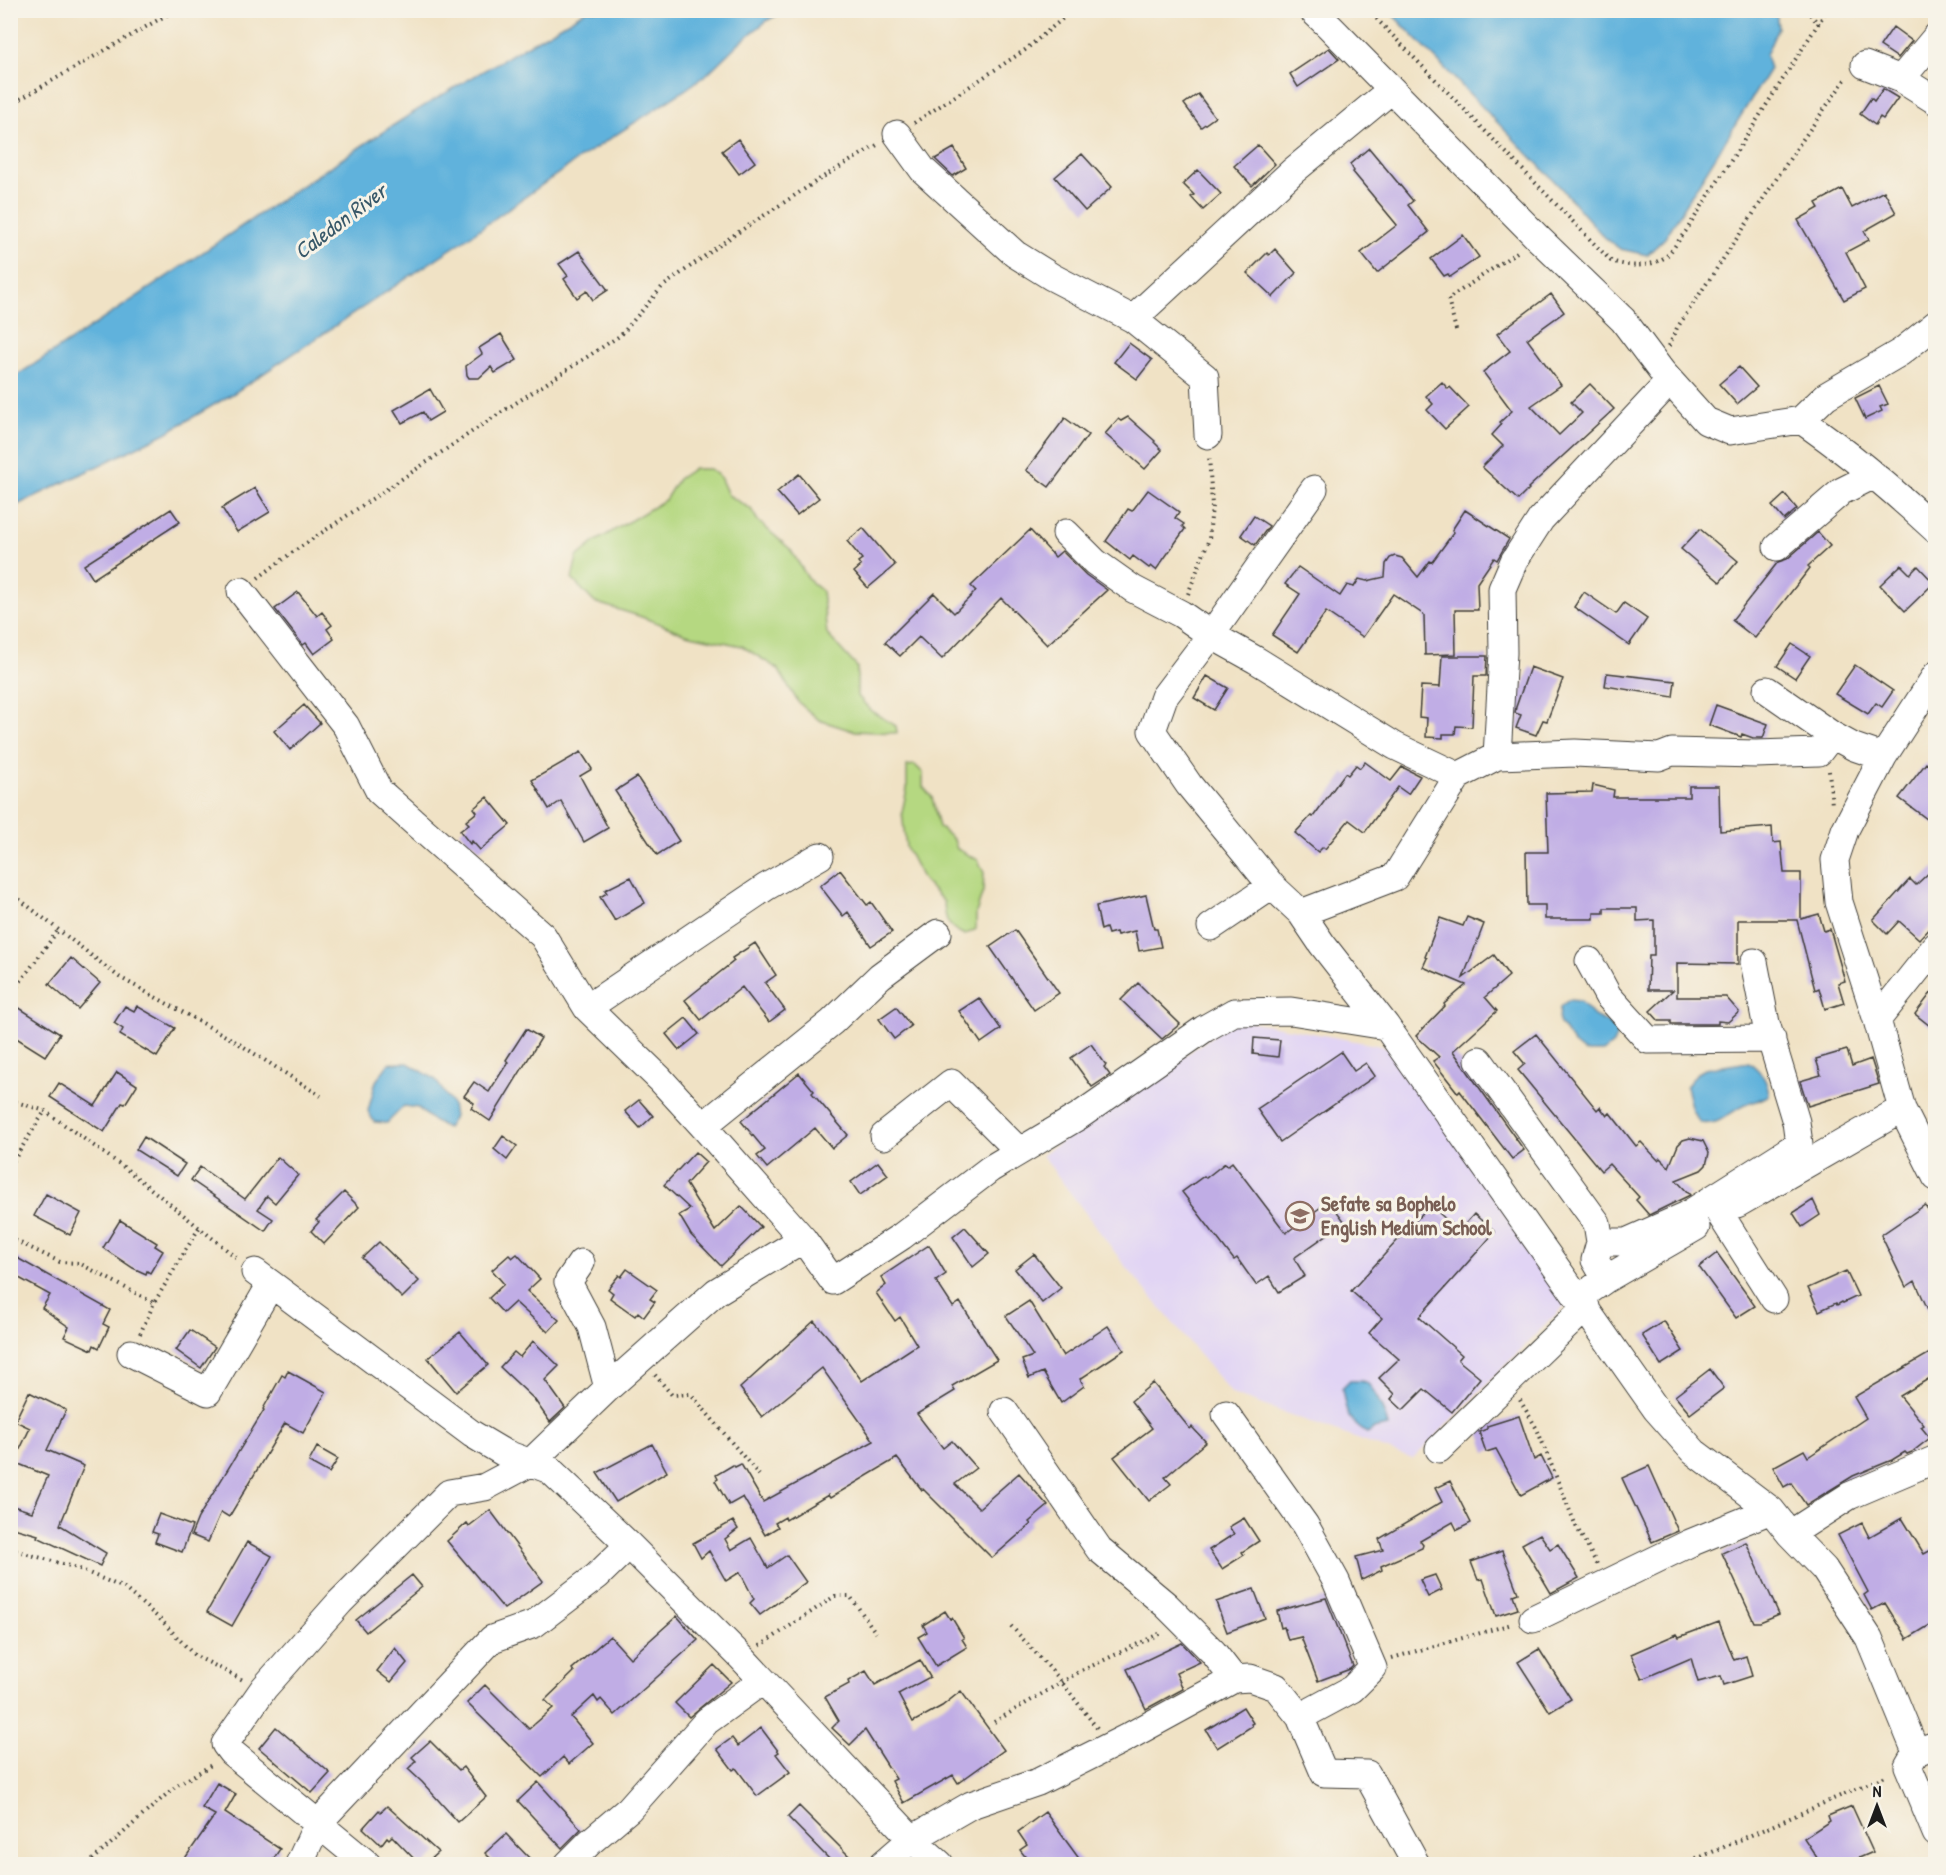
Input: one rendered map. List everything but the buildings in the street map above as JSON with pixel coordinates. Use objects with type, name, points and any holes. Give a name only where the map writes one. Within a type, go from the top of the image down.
[{"type":"street","points":[[1312,10],[1538,238],[1623,320],[1666,377],[1706,421],[1730,431],[1801,420],[1826,396],[1901,352],[1935,324]]},
{"type":"street","points":[[1901,80],[1935,37]]},
{"type":"street","points":[[1865,64],[1901,80],[1935,101]]},
{"type":"street","points":[[1133,319],[1293,171],[1391,90]]},
{"type":"street","points":[[897,134],[923,170],[1015,254],[1052,278],[1133,319],[1205,377],[1208,435]]},
{"type":"street","points":[[1497,756],[1503,653],[1502,589],[1514,561],[1541,519],[1666,377]]},
{"type":"street","points":[[1801,420],[1874,475],[1935,530]]},
{"type":"street","points":[[1778,547],[1842,491],[1874,475]]},
{"type":"street","points":[[1314,489],[1211,635],[1164,697],[1152,731],[1189,785],[1272,886],[1301,913],[1322,944],[1386,1026],[1656,1409],[1694,1452],[1771,1510],[1790,1534],[1824,1569],[1869,1638],[1920,1754],[1935,1833]]},
{"type":"street","points":[[1066,534],[1095,562],[1133,589],[1181,614],[1211,635],[1256,660],[1395,746],[1458,776]]},
{"type":"street","points":[[241,591],[346,726],[379,790],[543,936],[587,1008],[660,1079],[703,1126],[803,1239],[833,1281],[902,1236],[990,1169],[1078,1116],[1204,1029],[1234,1012],[1291,1011],[1386,1026]]},
{"type":"street","points":[[1935,675],[1882,757],[1845,830],[1835,860],[1839,902],[1877,1020],[1902,1109],[1935,1174]]},
{"type":"street","points":[[1767,690],[1832,735],[1854,747],[1882,757]]},
{"type":"street","points":[[1301,913],[1395,877],[1458,776],[1497,756],[1575,753],[1659,757],[1672,752],[1756,754],[1819,752],[1832,735]]},
{"type":"street","points":[[587,1008],[766,887],[820,856]]},
{"type":"street","points":[[1211,927],[1272,886]]},
{"type":"street","points":[[703,1126],[832,1022],[880,976],[938,933]]},
{"type":"street","points":[[1877,1020],[1935,946]]},
{"type":"street","points":[[1589,961],[1608,996],[1648,1040],[1772,1040]]},
{"type":"street","points":[[1599,1242],[1626,1242],[1687,1215],[1799,1144],[1796,1122],[1772,1040],[1754,962]]},
{"type":"street","points":[[1479,1060],[1597,1223],[1599,1242],[1595,1260],[1606,1279]]},
{"type":"street","points":[[884,1136],[951,1083],[1019,1151]]},
{"type":"street","points":[[1439,1449],[1509,1382],[1606,1279],[1902,1109]]},
{"type":"street","points":[[1720,1214],[1774,1299]]},
{"type":"street","points":[[367,1864],[231,1752],[225,1744],[260,1695],[340,1602],[449,1493],[485,1487],[530,1463],[608,1388],[716,1292],[803,1239]]},
{"type":"street","points":[[581,1263],[568,1282],[592,1327],[608,1388]]},
{"type":"street","points":[[131,1353],[208,1392],[263,1278],[472,1434],[504,1453],[550,1470],[630,1545],[742,1658],[912,1839],[940,1864]]},
{"type":"street","points":[[1004,1411],[1099,1548],[1166,1605],[1213,1652],[1234,1679]]},
{"type":"street","points":[[1226,1414],[1305,1525],[1336,1581],[1373,1668],[1352,1689],[1300,1717]]},
{"type":"street","points":[[1790,1534],[1850,1496],[1935,1459]]},
{"type":"street","points":[[1533,1619],[1690,1543],[1771,1510]]},
{"type":"street","points":[[299,1864],[318,1823],[492,1639],[534,1624],[597,1576],[630,1545]]},
{"type":"street","points":[[883,1864],[912,1839],[971,1805],[1038,1782],[1234,1679],[1250,1678],[1276,1687],[1300,1717],[1324,1773],[1366,1774],[1416,1864]]},
{"type":"street","points":[[568,1864],[629,1809],[707,1721],[762,1681]]},
{"type":"path","points":[[10,105],[175,10]]},
{"type":"path","points":[[241,591],[290,554],[621,335],[662,287],[731,237],[823,177],[897,134],[1025,50],[1073,10]]},
{"type":"path","points":[[1368,10],[1611,261],[1628,267],[1645,265],[1665,257],[1706,201],[1827,10]]},
{"type":"path","points":[[1806,10],[1819,24]]},
{"type":"path","points":[[1666,377],[1666,352],[1677,328],[1846,78],[1865,64]]},
{"type":"path","points":[[1456,330],[1448,299],[1538,238]]},
{"type":"path","points":[[1181,614],[1209,538],[1212,506],[1208,435]]},
{"type":"path","points":[[10,892],[119,977],[233,1040],[321,1096]]},
{"type":"path","points":[[10,996],[59,929]]},
{"type":"path","points":[[10,1100],[45,1111],[125,1168],[263,1278]]},
{"type":"path","points":[[10,1166],[45,1111]]},
{"type":"path","points":[[131,1353],[154,1303],[199,1228]]},
{"type":"path","points":[[10,1238],[60,1262],[79,1263],[154,1303]]},
{"type":"path","points":[[641,1359],[672,1395],[691,1394],[759,1475]]},
{"type":"path","points":[[1509,1382],[1537,1429],[1576,1526],[1608,1581]]},
{"type":"path","points":[[10,1549],[77,1568],[124,1588],[162,1621],[194,1655],[245,1681],[260,1695]]},
{"type":"path","points":[[742,1658],[835,1596],[850,1596],[876,1633]]},
{"type":"path","points":[[1373,1668],[1395,1657],[1533,1619]]},
{"type":"path","points":[[994,1722],[1078,1672],[1183,1622]]},
{"type":"path","points":[[1011,1626],[1063,1683],[1109,1746]]},
{"type":"path","points":[[88,1864],[176,1786],[231,1752]]},
{"type":"path","points":[[1685,1864],[1920,1754]]},
{"type":"shaded area","name":"Sefate sa Bophelo English Medium School","points":[[1237,1019],[1392,1048],[1569,1301],[1413,1459],[1232,1394],[1123,1263],[1042,1155]]},
{"type":"green space","points":[[693,469],[710,469],[720,477],[728,495],[751,509],[758,521],[790,549],[809,580],[822,591],[827,634],[857,667],[857,695],[871,711],[896,726],[897,733],[853,731],[819,720],[798,702],[778,669],[742,646],[686,634],[594,602],[572,579],[577,557],[596,541],[665,500],[678,479]]},
{"type":"green space","points":[[915,765],[923,773],[923,787],[932,797],[939,827],[954,840],[957,849],[978,860],[984,873],[983,891],[976,913],[976,929],[965,935],[948,923],[944,902],[923,880],[906,847],[902,812],[907,789],[907,766]]},
{"type":"water","name":"Caledon River","points":[[587,10],[785,11],[768,20],[739,43],[707,74],[685,90],[580,158],[460,243],[234,393],[166,433],[11,508],[11,379],[411,114]]},
{"type":"water","points":[[1776,10],[1778,28],[1766,55],[1770,69],[1665,238],[1647,255],[1620,249],[1603,236],[1561,188],[1389,11]]},
{"type":"water","points":[[1569,1000],[1580,1001],[1594,1016],[1619,1029],[1613,1044],[1603,1052],[1584,1052],[1573,1043],[1559,1022],[1560,1007]]},
{"type":"water","points":[[1749,1062],[1763,1076],[1769,1095],[1739,1108],[1719,1121],[1700,1123],[1692,1110],[1686,1087],[1696,1074],[1705,1069]]},
{"type":"water","points":[[389,1063],[408,1063],[435,1079],[452,1104],[454,1117],[447,1128],[433,1121],[418,1108],[404,1106],[387,1123],[374,1122],[368,1111],[376,1081]]},
{"type":"water","points":[[1350,1381],[1365,1382],[1372,1388],[1388,1426],[1373,1429],[1367,1433],[1351,1420],[1346,1410],[1342,1389]]},
{"type":"place","name":"Sefate sa Bophelo English Medium School","points":[[1300,1216]]}]
